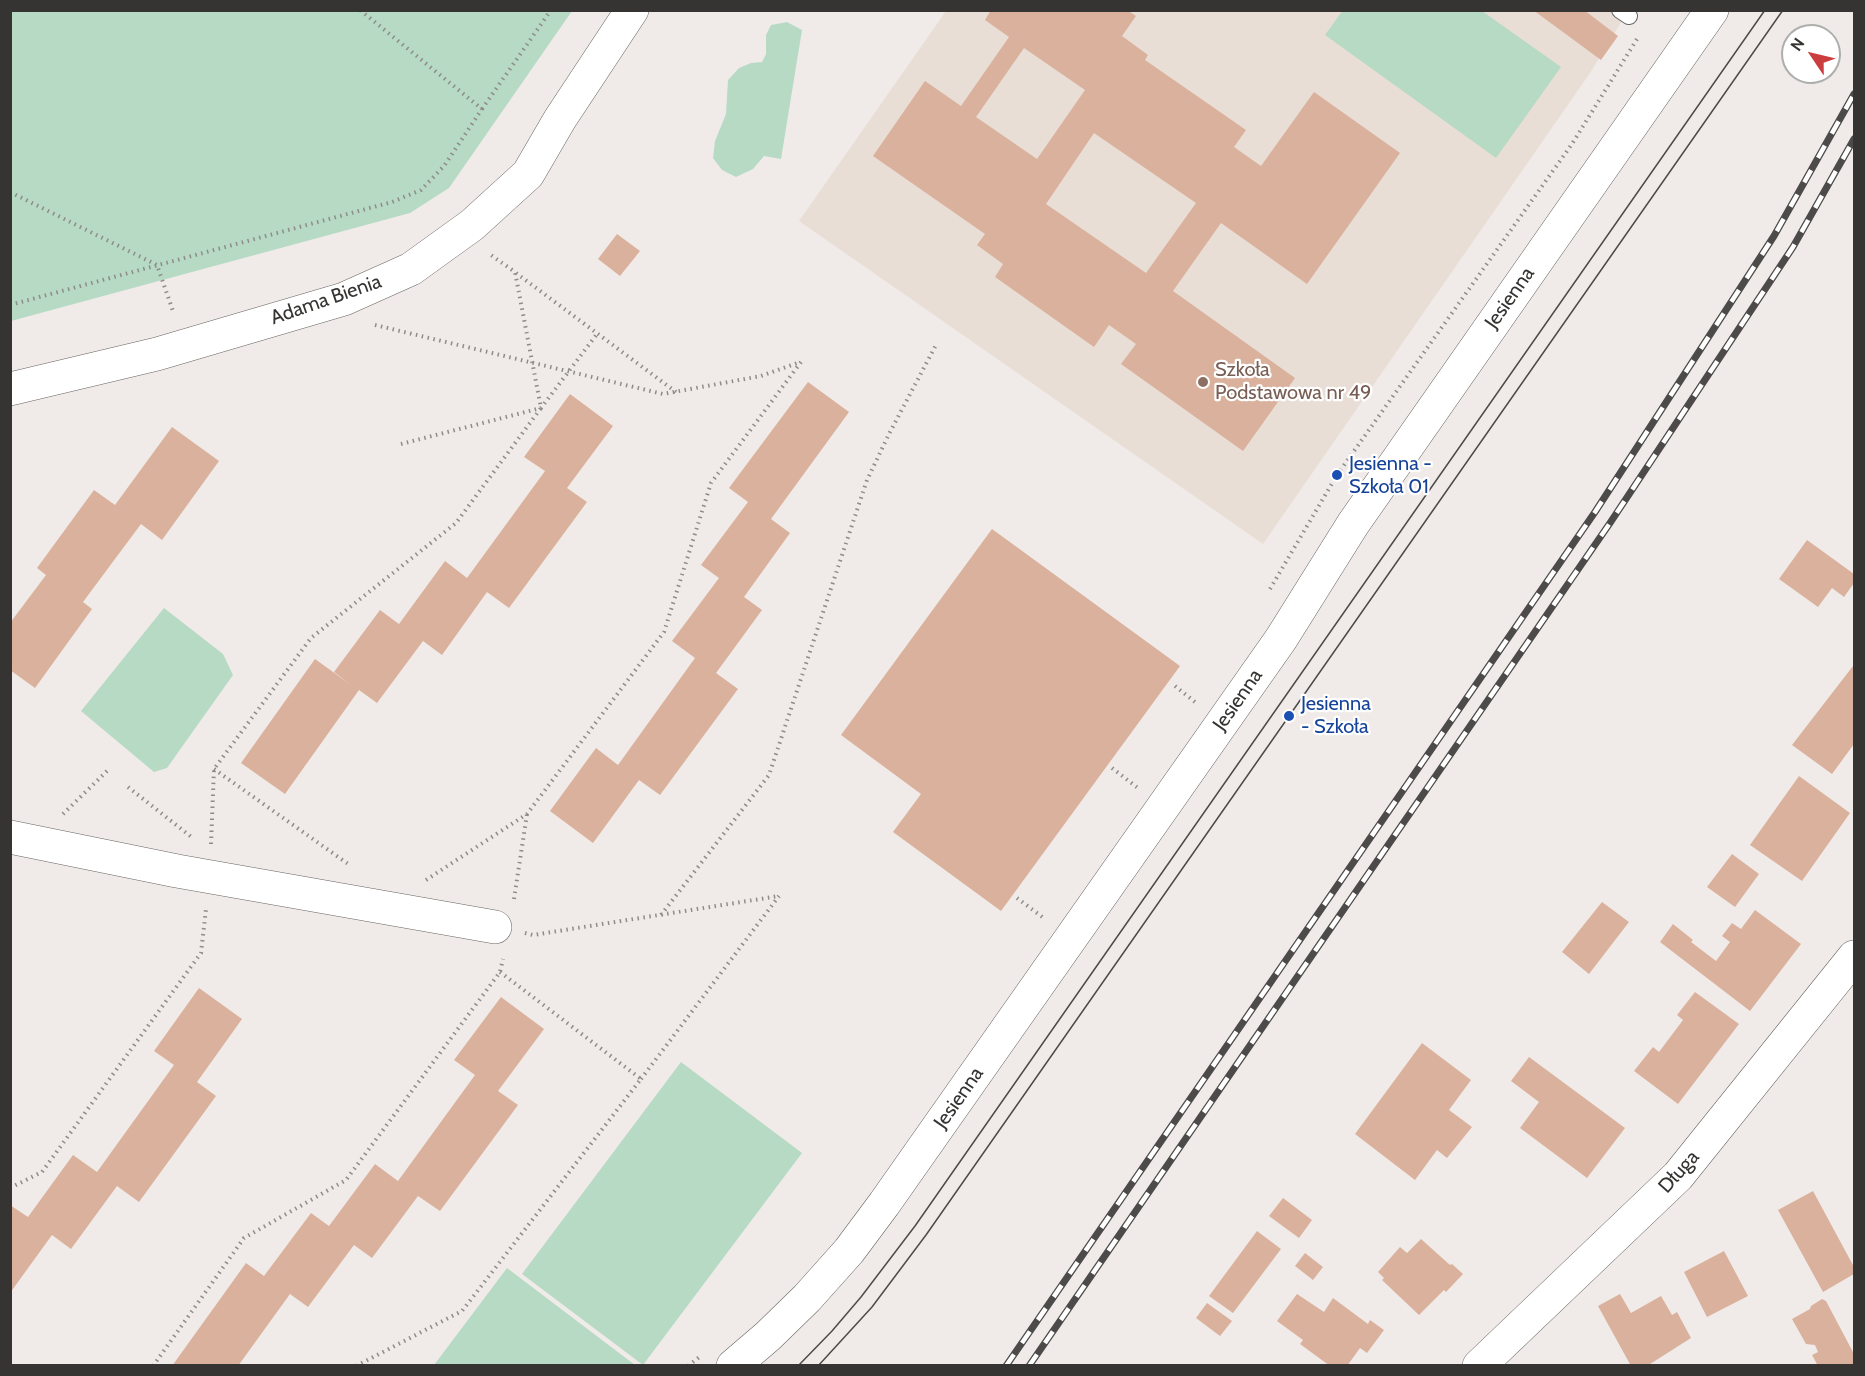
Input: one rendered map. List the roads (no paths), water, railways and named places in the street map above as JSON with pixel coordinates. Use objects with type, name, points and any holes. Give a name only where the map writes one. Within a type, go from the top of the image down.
[{"type":"street","name":"Adama Bienia","points":[[10,388],[185,345],[344,299],[411,269],[472,225],[528,174],[560,119],[632,10]]},
{"type":"street","name":"Jesienna","points":[[720,1359],[768,1336],[807,1298],[849,1251],[884,1204],[1281,639],[1353,524],[1712,10]]},
{"type":"street","points":[[22,839],[210,864],[507,928]]},
{"type":"street","name":"Długa","points":[[1479,1365],[1678,1176],[1854,957]]},
{"type":"tram line","points":[[798,1366],[861,1297],[915,1226],[1765,10]]},
{"type":"tram line","points":[[818,1366],[872,1307],[926,1235],[1783,10]]},
{"type":"railway","points":[[1006,1366],[1595,512],[1774,236],[1854,94]]},
{"type":"railway","points":[[1029,1366],[1610,523],[1793,247],[1854,139]]},
{"type":"place","name":"Szkoła Podstawowa nr 49","points":[[1203,382]]},
{"type":"place","name":"Jesienna - Szkoła 01","points":[[1337,475]]},
{"type":"place","name":"Jesienna - Szkoła","points":[[1289,716]]}]
